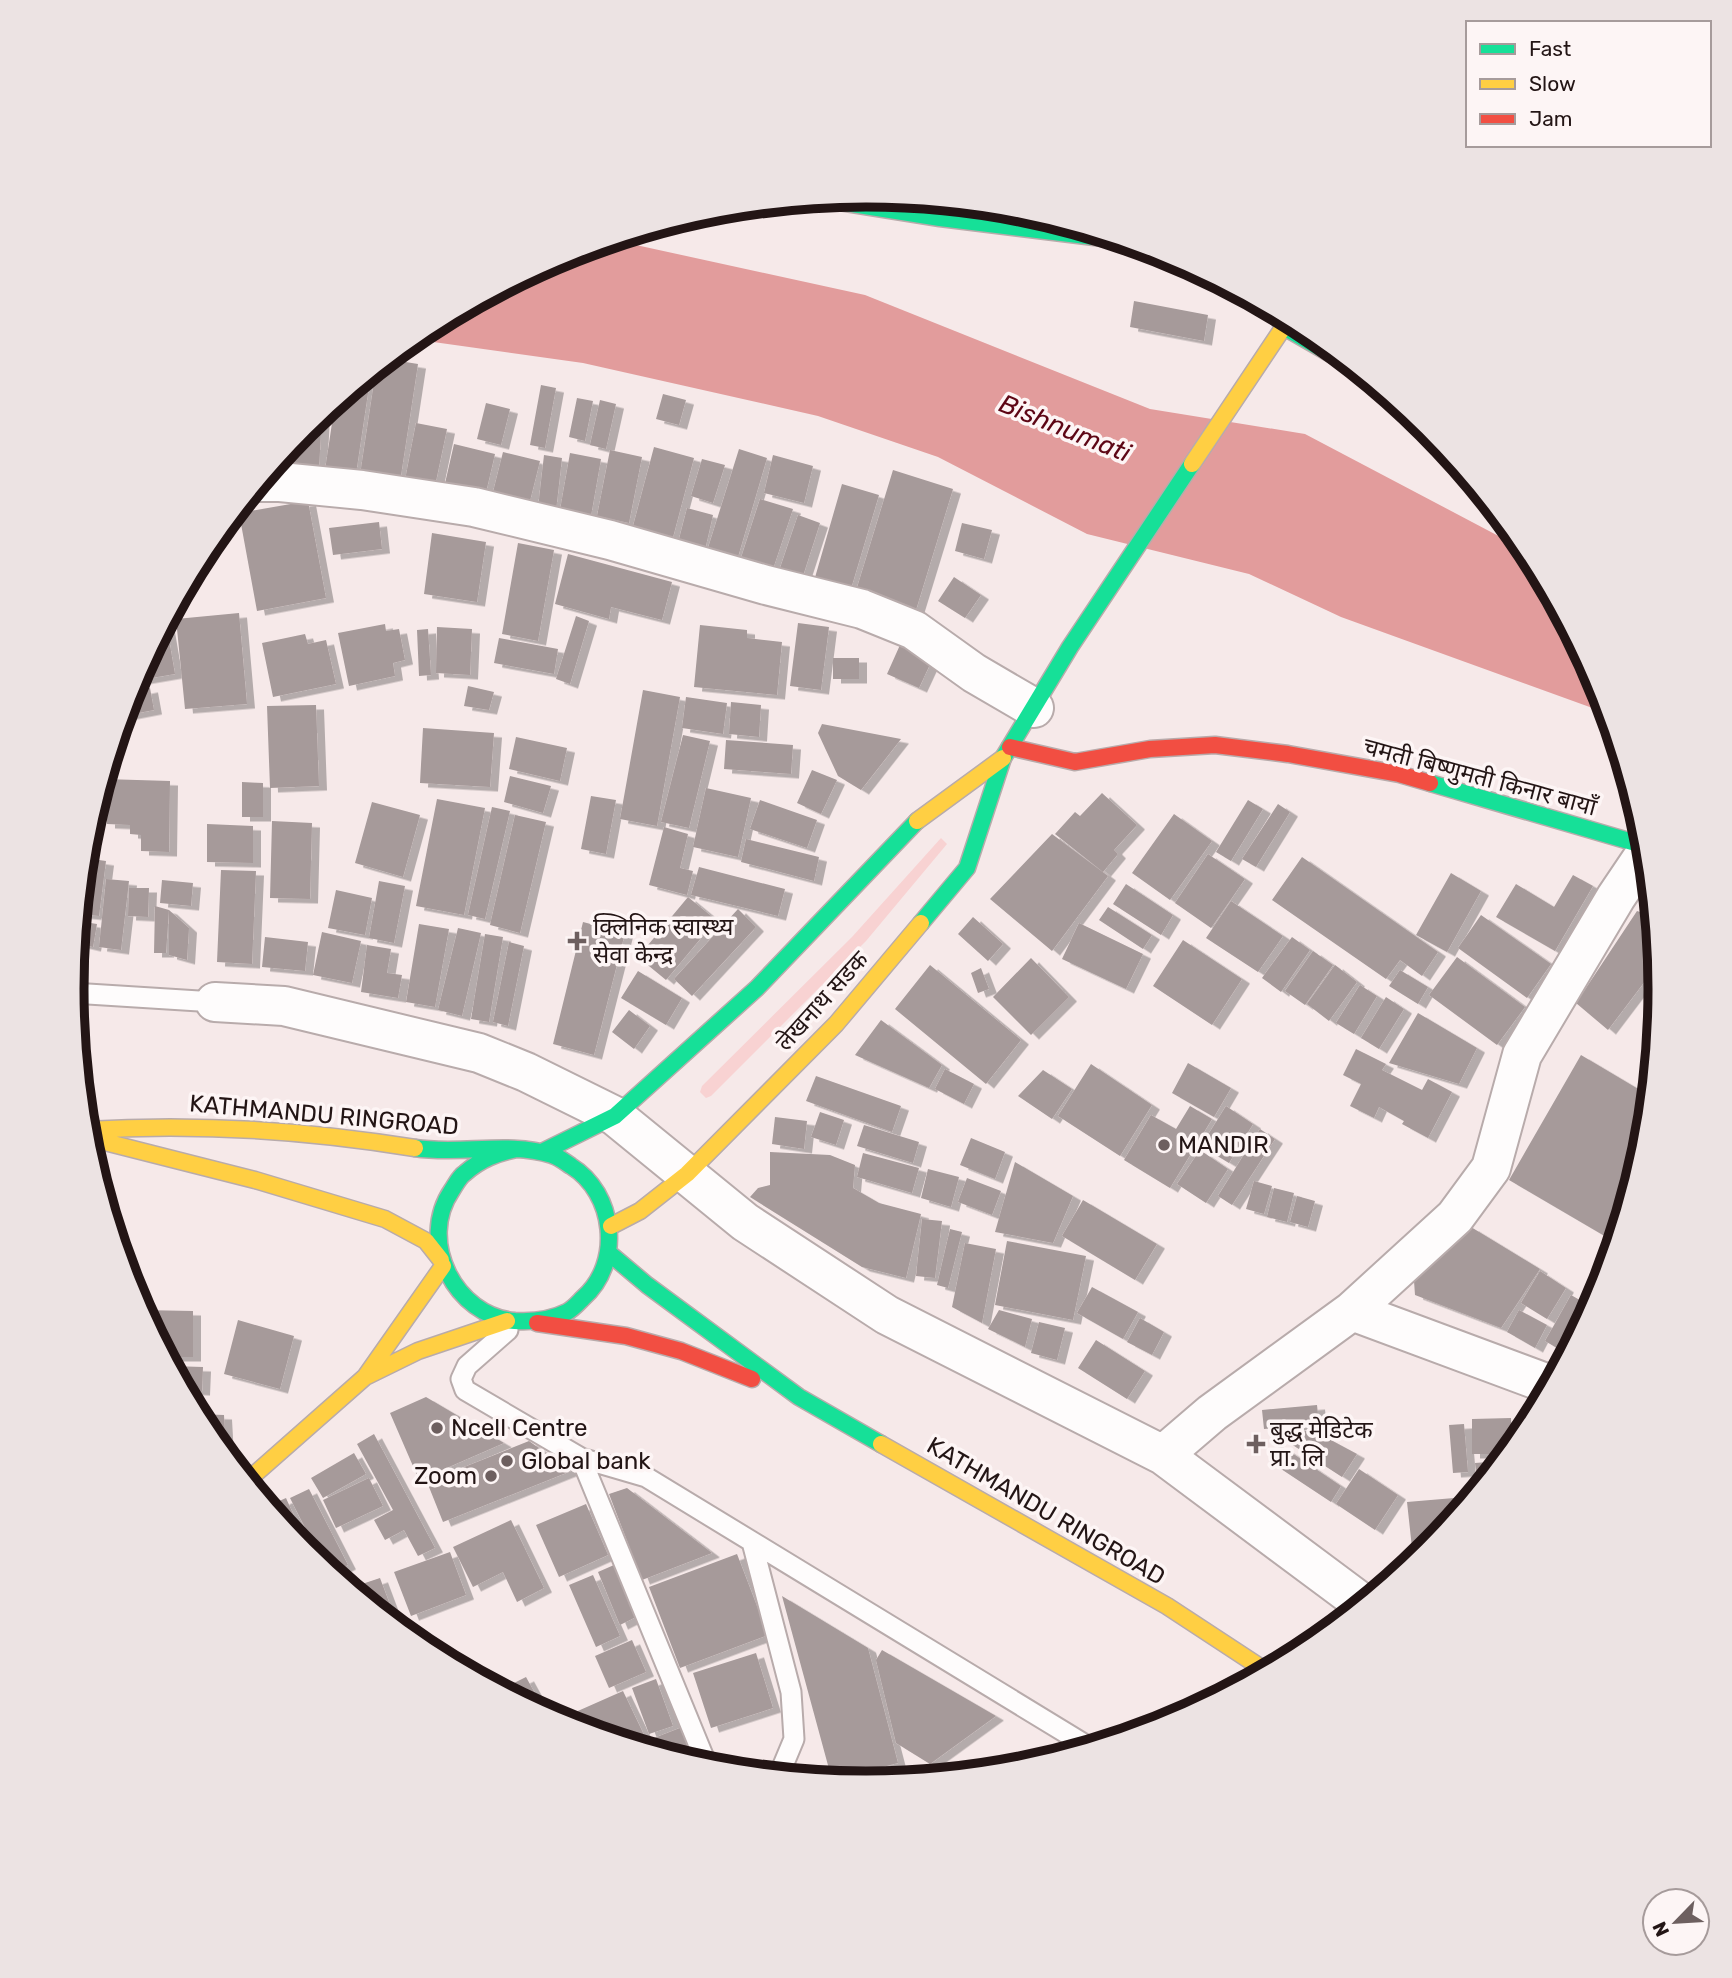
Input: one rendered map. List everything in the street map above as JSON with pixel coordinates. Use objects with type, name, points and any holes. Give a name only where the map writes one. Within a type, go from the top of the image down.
[{"type":"main road","points":[[873,207],[1066,233]]},
{"type":"main road","name":"लेखनाथ सडक","points":[[611,1226],[640,1211],[688,1174],[836,1024],[967,868],[1007,753],[1070,647],[1283,329]]},
{"type":"main road","name":"चमती बिष्णुमती किनार बायाँ","points":[[1007,753],[1075,762],[1150,749],[1215,745],[1288,754],[1399,774],[1634,843]]},
{"type":"main road","name":"लेखनाथ सडक","points":[[544,1151],[615,1116],[757,988],[915,822],[1007,753]]},
{"type":"main road","name":"KATHMANDU RINGROAD","points":[[97,1129],[182,1125],[270,1130],[442,1151],[544,1151],[569,1161],[589,1178],[604,1200],[611,1226],[609,1253],[603,1273],[591,1292],[575,1307],[556,1317],[519,1322]]},
{"type":"main road","name":"KATHMANDU RINGROAD","points":[[99,1140],[255,1180],[385,1219],[426,1241],[442,1263],[453,1285],[468,1302],[486,1314],[519,1322],[626,1336],[681,1351],[799,1397]]},
{"type":"main road","name":"KATHMANDU RINGROAD","points":[[442,1263],[437,1235],[441,1209],[452,1186],[470,1167],[492,1155],[517,1149]]},
{"type":"main road","name":"KATHMANDU RINGROAD","points":[[609,1253],[647,1285],[799,1397],[1167,1606],[1258,1666]]},
{"type":"main road","points":[[254,1475],[365,1377],[442,1263]]},
{"type":"main road","points":[[365,1377],[418,1351],[519,1322]]},
{"type":"street","points":[[270,483],[362,490],[474,508],[610,540],[766,585],[862,609],[914,630],[974,673],[1034,708]]},
{"type":"street","points":[[1163,1455],[1212,1413],[1352,1311],[1455,1217],[1491,1168],[1522,1055],[1616,897],[1638,866]]},
{"type":"street","points":[[215,1002],[284,1006],[480,1053],[526,1072],[615,1116],[745,1222],[887,1315],[1163,1455],[1355,1598]]},
{"type":"street","points":[[1352,1311],[1542,1382]]},
{"type":"lane","points":[[84,994],[215,1002]]},
{"type":"lane","points":[[519,1322],[467,1366],[461,1379],[465,1390],[581,1458],[646,1477],[1079,1741]]},
{"type":"lane","points":[[581,1458],[702,1753]]},
{"type":"lane","points":[[752,1542],[791,1692],[794,1739],[783,1766]]},
{"type":"shaded area","points":[[941,838],[947,844],[866,941],[706,1098],[700,1092],[702,1086],[852,937]]},
{"type":"water","name":"Bishnumati","points":[[631,244],[865,295],[1150,409],[1305,434],[1505,539],[1543,598],[1567,643],[1595,709],[1341,617],[1249,574],[1087,534],[938,457],[818,416],[583,363],[429,341],[520,288],[567,267]]},
{"type":"building","points":[[1134,301],[1208,315],[1204,341],[1130,327]]},
{"type":"building","points":[[401,361],[418,364],[400,482],[360,475],[374,382]]},
{"type":"building","points":[[541,385],[556,388],[545,448],[530,445]]},
{"type":"building","points":[[369,386],[356,474],[325,470],[333,417]]},
{"type":"building","points":[[663,394],[686,400],[679,425],[656,419]]},
{"type":"building","points":[[577,398],[593,401],[585,441],[569,437]]},
{"type":"building","points":[[600,400],[616,404],[606,449],[590,445]]},
{"type":"building","points":[[486,403],[510,409],[501,445],[477,439]]},
{"type":"building","points":[[416,423],[447,429],[435,486],[405,480]]},
{"type":"building","points":[[321,428],[319,469],[284,467]]},
{"type":"building","points":[[454,444],[495,454],[484,501],[443,492]]},
{"type":"building","points":[[654,447],[694,458],[672,541],[632,530]]},
{"type":"building","points":[[739,449],[767,458],[738,557],[708,548]]},
{"type":"building","points":[[610,450],[642,457],[629,523],[597,516]]},
{"type":"building","points":[[503,452],[540,461],[528,509],[491,500]]},
{"type":"building","points":[[570,453],[601,459],[591,516],[560,510]]},
{"type":"building","points":[[544,455],[562,458],[556,511],[538,508]]},
{"type":"building","points":[[773,455],[813,466],[804,503],[764,493]]},
{"type":"building","points":[[702,459],[725,465],[713,503],[691,496]]},
{"type":"building","points":[[893,470],[953,489],[916,610],[856,591]]},
{"type":"building","points":[[842,484],[879,495],[850,592],[814,581]]},
{"type":"building","points":[[760,499],[793,509],[771,575],[739,564]]},
{"type":"building","points":[[308,501],[326,598],[257,611],[240,521],[247,512]]},
{"type":"building","points":[[687,508],[713,515],[705,550],[678,543]]},
{"type":"building","points":[[798,515],[820,523],[801,582],[778,574]]},
{"type":"building","points":[[379,522],[382,549],[333,555],[329,528]]},
{"type":"building","points":[[962,523],[992,530],[984,559],[955,551]]},
{"type":"building","points":[[432,533],[486,542],[477,602],[424,594]]},
{"type":"building","points":[[518,543],[554,550],[538,641],[502,634]]},
{"type":"building","points":[[568,554],[672,582],[662,620],[611,607],[609,619],[555,604]]},
{"type":"building","points":[[954,577],[981,595],[965,618],[938,601]]},
{"type":"building","points":[[239,613],[247,704],[185,709],[178,619]]},
{"type":"building","points":[[576,616],[589,621],[570,684],[556,679]]},
{"type":"building","points":[[798,623],[829,627],[821,690],[790,686]]},
{"type":"building","points":[[385,624],[386,631],[399,629],[405,660],[393,663],[395,676],[349,686],[338,633]]},
{"type":"building","points":[[700,625],[747,630],[747,638],[782,642],[777,695],[694,687]]},
{"type":"building","points":[[437,627],[472,629],[470,675],[436,673]]},
{"type":"building","points":[[428,629],[431,675],[419,676],[417,630]]},
{"type":"building","points":[[305,634],[308,644],[326,640],[336,684],[273,697],[262,643]]},
{"type":"building","points":[[168,636],[175,674],[149,678]]},
{"type":"building","points":[[499,638],[558,649],[554,674],[494,663]]},
{"type":"building","points":[[900,645],[932,660],[919,688],[887,674]]},
{"type":"building","points":[[833,658],[859,658],[859,679],[833,679]]},
{"type":"building","points":[[468,686],[494,692],[489,710],[464,706]]},
{"type":"building","points":[[150,688],[154,710],[135,714],[144,690]]},
{"type":"building","points":[[643,690],[680,697],[657,826],[620,819]]},
{"type":"building","points":[[686,697],[727,703],[723,734],[682,728]]},
{"type":"building","points":[[731,702],[761,705],[759,737],[729,734]]},
{"type":"building","points":[[316,705],[319,786],[270,788],[267,706]]},
{"type":"building","points":[[822,724],[901,739],[861,790],[838,776],[818,733]]},
{"type":"building","points":[[423,728],[494,733],[490,787],[420,783]]},
{"type":"building","points":[[683,735],[710,741],[689,828],[661,822]]},
{"type":"building","points":[[516,737],[567,748],[560,781],[509,769]]},
{"type":"building","points":[[726,740],[793,745],[791,774],[724,769]]},
{"type":"building","points":[[812,770],[837,780],[821,814],[797,803]]},
{"type":"building","points":[[510,776],[551,786],[543,813],[504,802]]},
{"type":"building","points":[[113,779],[170,781],[169,852],[141,851],[141,835],[130,834],[130,825],[107,824],[107,807]]},
{"type":"building","points":[[242,782],[263,783],[263,817],[242,817]]},
{"type":"building","points":[[706,788],[751,798],[738,857],[693,847]]},
{"type":"building","points":[[1102,793],[1137,825],[1114,850],[1118,854],[1103,872],[1055,834],[1075,812],[1080,816]]},
{"type":"building","points":[[591,796],[616,800],[606,854],[581,849]]},
{"type":"building","points":[[437,799],[485,808],[464,915],[416,906]]},
{"type":"building","points":[[760,800],[817,820],[807,848],[750,829]]},
{"type":"building","points":[[1248,800],[1263,809],[1231,861],[1216,852]]},
{"type":"building","points":[[372,802],[420,815],[403,877],[355,863]]},
{"type":"building","points":[[1278,804],[1290,812],[1256,867],[1242,859]]},
{"type":"building","points":[[492,807],[510,811],[485,919],[468,915]]},
{"type":"building","points":[[1174,814],[1212,841],[1170,900],[1132,873]]},
{"type":"building","points":[[515,815],[546,822],[520,933],[490,925]]},
{"type":"building","points":[[272,821],[312,823],[310,899],[270,898]]},
{"type":"building","points":[[207,824],[253,826],[253,863],[207,862]]},
{"type":"building","points":[[664,827],[688,834],[680,868],[693,871],[687,895],[649,885]]},
{"type":"building","points":[[1052,834],[1108,876],[1052,951],[990,899]]},
{"type":"building","points":[[746,839],[819,857],[814,881],[741,862]]},
{"type":"building","points":[[1208,854],[1245,879],[1211,928],[1175,903]]},
{"type":"building","points":[[1302,857],[1438,952],[1422,976],[1400,960],[1386,979],[1272,900]]},
{"type":"building","points":[[95,859],[106,861],[99,916],[88,915]]},
{"type":"building","points":[[699,867],[785,889],[778,916],[691,895]]},
{"type":"building","points":[[221,870],[256,871],[252,964],[217,962]]},
{"type":"building","points":[[1451,873],[1481,891],[1447,952],[1416,935]]},
{"type":"building","points":[[1573,875],[1593,886],[1555,951],[1496,917],[1516,884],[1554,907]]},
{"type":"building","points":[[106,879],[129,881],[121,950],[99,947]]},
{"type":"building","points":[[162,880],[193,883],[191,906],[160,903]]},
{"type":"building","points":[[379,881],[405,886],[394,943],[369,938]]},
{"type":"building","points":[[1126,884],[1173,915],[1161,935],[1113,904]]},
{"type":"building","points":[[129,888],[149,888],[148,917],[128,916]]},
{"type":"building","points":[[336,890],[372,898],[365,935],[328,928]]},
{"type":"building","points":[[688,897],[716,920],[666,980],[638,957]]},
{"type":"building","points":[[1231,901],[1283,936],[1258,972],[1206,938]]},
{"type":"building","points":[[155,906],[169,910],[166,953],[154,953]]},
{"type":"building","points":[[1108,907],[1152,935],[1143,949],[1099,920]]},
{"type":"building","points":[[738,909],[756,927],[692,996],[674,979]]},
{"type":"building","points":[[169,910],[189,928],[187,960],[169,955]]},
{"type":"building","points":[[1637,911],[1644,913],[1648,978],[1608,1030],[1576,1003]]},
{"type":"building","points":[[1481,915],[1551,964],[1527,998],[1458,948]]},
{"type":"building","points":[[973,917],[1003,944],[988,961],[958,934]]},
{"type":"building","points":[[583,922],[625,933],[594,1055],[553,1044]]},
{"type":"building","points":[[88,923],[97,924],[93,947],[86,945]]},
{"type":"building","points":[[1079,923],[1143,954],[1126,989],[1062,959]]},
{"type":"building","points":[[419,924],[449,929],[435,1007],[406,1002]]},
{"type":"building","points":[[458,928],[481,933],[462,1016],[438,1010]]},
{"type":"building","points":[[322,932],[361,941],[352,983],[313,975]]},
{"type":"building","points":[[485,934],[503,937],[489,1022],[471,1019]]},
{"type":"building","points":[[265,937],[308,942],[305,971],[262,967]]},
{"type":"building","points":[[1292,937],[1310,950],[1281,992],[1262,978]]},
{"type":"building","points":[[1183,940],[1242,979],[1212,1025],[1153,986]]},
{"type":"building","points":[[509,942],[524,946],[508,1026],[493,1022]]},
{"type":"building","points":[[367,945],[391,949],[387,973],[402,975],[398,998],[361,992]]},
{"type":"building","points":[[1313,951],[1333,965],[1305,1005],[1285,991]]},
{"type":"building","points":[[1457,957],[1525,1007],[1497,1045],[1429,995]]},
{"type":"building","points":[[1031,958],[1069,997],[1031,1035],[993,997]]},
{"type":"building","points":[[930,965],[1021,1040],[986,1084],[895,1009]]},
{"type":"building","points":[[1335,965],[1357,982],[1329,1021],[1307,1004]]},
{"type":"building","points":[[981,968],[989,989],[978,993],[971,973]]},
{"type":"building","points":[[1400,970],[1428,987],[1418,1004],[1389,986]]},
{"type":"building","points":[[638,971],[682,998],[666,1025],[621,998]]},
{"type":"building","points":[[1360,985],[1377,996],[1354,1034],[1336,1023]]},
{"type":"building","points":[[1386,997],[1404,1009],[1379,1049],[1361,1038]]},
{"type":"building","points":[[629,1010],[650,1026],[634,1049],[612,1032]]},
{"type":"building","points":[[1418,1013],[1477,1048],[1459,1084],[1389,1063]]},
{"type":"building","points":[[881,1020],[942,1065],[929,1088],[855,1055]]},
{"type":"building","points":[[1356,1049],[1386,1064],[1382,1070],[1422,1090],[1428,1079],[1452,1092],[1428,1138],[1379,1107],[1374,1118],[1350,1106],[1361,1084],[1343,1075]]},
{"type":"building","points":[[1581,1055],[1641,1091],[1633,1142],[1607,1237],[1509,1180]]},
{"type":"building","points":[[1188,1063],[1231,1088],[1214,1117],[1172,1093]]},
{"type":"building","points":[[1091,1064],[1152,1105],[1120,1156],[1058,1116]]},
{"type":"building","points":[[945,1069],[974,1084],[964,1104],[935,1089]]},
{"type":"building","points":[[1043,1070],[1072,1089],[1052,1119],[1018,1096]]},
{"type":"building","points":[[816,1076],[901,1106],[892,1132],[806,1101]]},
{"type":"building","name":"MANDIR","points":[[1190,1106],[1212,1119],[1170,1188],[1124,1160],[1151,1115],[1176,1129]]},
{"type":"building","points":[[1226,1106],[1253,1124],[1229,1163],[1201,1146]]},
{"type":"building","points":[[820,1112],[844,1120],[836,1145],[811,1137]]},
{"type":"building","points":[[775,1117],[807,1121],[804,1149],[772,1144]]},
{"type":"building","points":[[864,1125],[919,1142],[913,1163],[857,1146]]},
{"type":"building","points":[[1260,1129],[1275,1139],[1232,1205],[1218,1196]]},
{"type":"building","points":[[971,1138],[1005,1152],[995,1179],[960,1165]]},
{"type":"building","points":[[1200,1150],[1228,1169],[1206,1203],[1177,1184]]},
{"type":"building","points":[[770,1152],[830,1155],[855,1165],[853,1188],[879,1203],[921,1214],[906,1278],[862,1267],[750,1197],[758,1188],[770,1185]]},
{"type":"building","points":[[863,1153],[919,1168],[912,1193],[857,1177]]},
{"type":"building","points":[[1015,1162],[1073,1196],[1053,1243],[995,1232]]},
{"type":"building","points":[[928,1169],[959,1177],[951,1207],[921,1198]]},
{"type":"building","points":[[967,1178],[1001,1191],[992,1215],[958,1202]]},
{"type":"building","points":[[1254,1181],[1272,1186],[1264,1214],[1246,1209]]},
{"type":"building","points":[[1274,1188],[1294,1193],[1287,1222],[1267,1217]]},
{"type":"building","points":[[1297,1196],[1315,1201],[1308,1227],[1290,1222]]},
{"type":"building","points":[[1083,1200],[1157,1244],[1135,1280],[1062,1236]]},
{"type":"building","points":[[922,1219],[942,1221],[935,1278],[916,1276]]},
{"type":"building","points":[[1471,1227],[1540,1269],[1501,1328],[1415,1295],[1414,1281]]},
{"type":"building","points":[[950,1229],[962,1232],[948,1288],[937,1285]]},
{"type":"building","points":[[1007,1241],[1086,1256],[1073,1320],[995,1305]]},
{"type":"building","points":[[965,1243],[996,1249],[982,1323],[952,1307]]},
{"type":"building","points":[[1540,1271],[1566,1288],[1547,1319],[1521,1303]]},
{"type":"building","points":[[1092,1287],[1138,1312],[1123,1339],[1077,1313]]},
{"type":"building","points":[[1571,1295],[1582,1301],[1559,1349],[1545,1341]]},
{"type":"building","points":[[154,1310],[193,1311],[193,1357],[177,1357]]},
{"type":"building","points":[[999,1310],[1032,1319],[1025,1347],[988,1329]]},
{"type":"building","points":[[1519,1310],[1547,1325],[1535,1348],[1507,1332]]},
{"type":"building","points":[[1140,1318],[1164,1332],[1152,1355],[1127,1342]]},
{"type":"building","points":[[238,1320],[294,1336],[280,1389],[224,1374]]},
{"type":"building","points":[[1039,1322],[1065,1328],[1057,1360],[1031,1353]]},
{"type":"building","points":[[1096,1340],[1145,1371],[1127,1399],[1078,1368]]},
{"type":"building","points":[[182,1366],[203,1367],[202,1391],[196,1391]]},
{"type":"building","name":"Ncell Centre","points":[[426,1397],[504,1443],[419,1480],[390,1413]]},
{"type":"building","points":[[1317,1405],[1319,1424],[1264,1429],[1262,1410]]},
{"type":"building","points":[[211,1415],[224,1415],[225,1436]]},
{"type":"building","points":[[1511,1418],[1511,1429],[1494,1454],[1472,1454],[1472,1419]]},
{"type":"building","points":[[1464,1424],[1468,1472],[1453,1473],[1449,1425]]},
{"type":"building","points":[[1301,1431],[1314,1431],[1357,1454],[1342,1477],[1288,1442]]},
{"type":"building","points":[[374,1434],[435,1548],[418,1556],[404,1530],[385,1540],[374,1520],[393,1510],[357,1444]]},
{"type":"building","points":[[529,1441],[571,1471],[443,1522],[427,1482]]},
{"type":"building","points":[[1280,1445],[1341,1486],[1331,1502],[1269,1461]]},
{"type":"building","points":[[354,1453],[366,1474],[323,1498],[311,1478]]},
{"type":"building","points":[[1488,1462],[1477,1477],[1475,1463]]},
{"type":"building","points":[[1359,1469],[1398,1495],[1375,1530],[1336,1504]]},
{"type":"building","points":[[369,1478],[383,1506],[336,1528],[323,1500]]},
{"type":"building","points":[[627,1488],[712,1553],[642,1580],[609,1494]]},
{"type":"building","points":[[309,1489],[348,1565],[341,1568],[312,1540],[290,1498]]},
{"type":"building","points":[[286,1498],[299,1527],[278,1505],[276,1502]]},
{"type":"building","points":[[1454,1498],[1455,1504],[1412,1549],[1407,1502]]},
{"type":"building","points":[[586,1504],[608,1555],[559,1577],[536,1525]]},
{"type":"building","points":[[511,1520],[544,1588],[517,1602],[503,1572],[473,1587],[453,1547]]},
{"type":"building","points":[[450,1552],[466,1595],[411,1616],[394,1572]]},
{"type":"building","points":[[737,1554],[768,1635],[680,1668],[649,1587]]},
{"type":"building","points":[[614,1565],[636,1617],[620,1625],[598,1572]]},
{"type":"building","points":[[593,1575],[620,1636],[596,1647],[569,1585]]},
{"type":"building","points":[[380,1578],[392,1610],[390,1609],[360,1585]]},
{"type":"building","points":[[782,1596],[868,1648],[898,1763],[867,1771],[829,1770]]},
{"type":"building","points":[[632,1640],[646,1672],[609,1688],[595,1656]]},
{"type":"building","points":[[882,1650],[996,1716],[930,1764],[896,1743],[876,1660]]},
{"type":"building","points":[[756,1653],[773,1708],[711,1728],[693,1673]]},
{"type":"building","points":[[526,1677],[537,1697],[520,1690],[510,1685]]},
{"type":"building","points":[[656,1679],[673,1726],[649,1734],[632,1688]]},
{"type":"building","points":[[623,1691],[644,1735],[640,1737],[615,1729],[573,1713]]},
{"type":"building","points":[[680,1728],[690,1750],[664,1744],[650,1740]]},
{"type":"traffic: fast","points":[[873,207],[1066,233]]},
{"type":"traffic: fast","points":[[921,923],[967,868],[1003,758],[1070,647],[1192,464]]},
{"type":"traffic: fast","points":[[1430,783],[1634,843]]},
{"type":"traffic: fast","points":[[544,1151],[615,1116],[757,988],[917,821]]},
{"type":"traffic: fast","points":[[415,1148],[502,1148],[519,1149],[536,1151],[557,1157],[586,1178],[605,1210],[608,1248],[604,1266],[596,1283],[573,1308],[561,1315],[542,1320],[515,1321],[494,1316],[475,1306],[459,1291],[448,1273],[441,1253],[439,1231],[442,1210],[459,1179],[483,1160],[517,1149]]},
{"type":"traffic: fast","points":[[609,1253],[647,1285],[799,1397],[881,1444]]},
{"type":"traffic: slow","points":[[1192,464],[1283,328]]},
{"type":"traffic: slow","points":[[917,821],[1003,758]]},
{"type":"traffic: slow","points":[[611,1226],[640,1211],[687,1174],[836,1024],[921,923]]},
{"type":"traffic: slow","points":[[97,1129],[169,1127],[251,1130],[415,1148]]},
{"type":"traffic: slow","points":[[99,1140],[255,1180],[385,1219],[426,1241],[441,1260]]},
{"type":"traffic: slow","points":[[254,1475],[365,1377],[443,1266]]},
{"type":"traffic: slow","points":[[367,1376],[418,1351],[507,1321]]},
{"type":"traffic: slow","points":[[881,1444],[1167,1606],[1258,1666]]},
{"type":"traffic: jam","points":[[1010,747],[1075,762],[1150,749],[1215,745],[1288,754],[1399,774],[1430,783]]},
{"type":"traffic: jam","points":[[537,1323],[626,1336],[681,1351],[752,1379]]},
{"type":"place","name":"क्लिनिक स्वास्थ्य सेवा केन्द्र","points":[[577,941]]},
{"type":"place","name":"MANDIR","points":[[1164,1145]]},
{"type":"place","name":"Ncell Centre","points":[[437,1428]]},
{"type":"place","name":"बुद्ध मेडिटेक प्रा. लि","points":[[1256,1444]]},
{"type":"place","name":"Global bank","points":[[507,1461]]},
{"type":"place","name":"Zoom","points":[[491,1476]]}]
